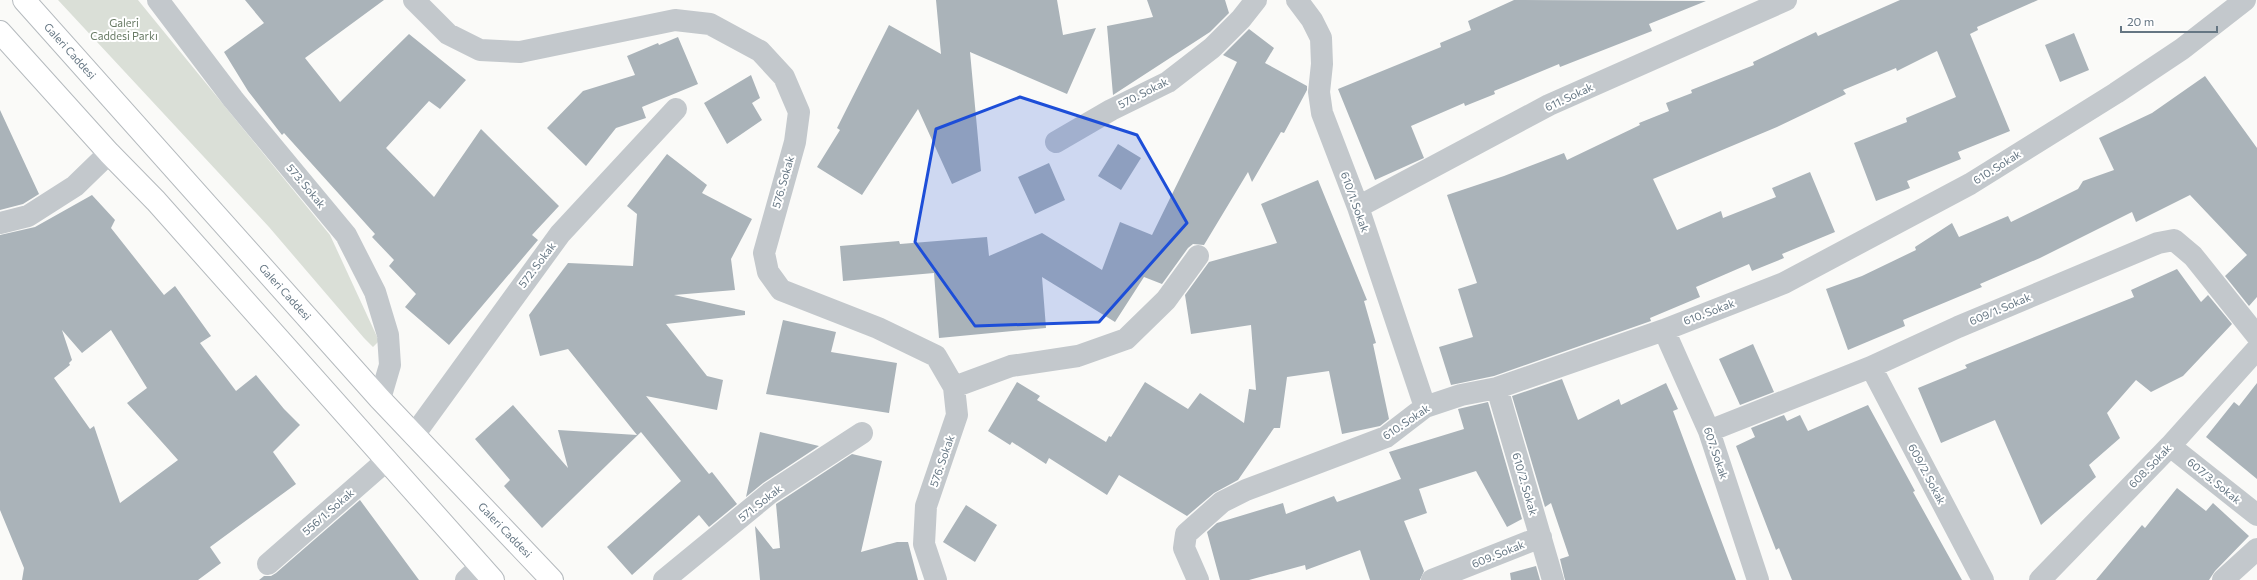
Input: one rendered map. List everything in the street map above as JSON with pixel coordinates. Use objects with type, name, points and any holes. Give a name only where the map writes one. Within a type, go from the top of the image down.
[{"type":"main road","name":"Galeri Caddesi","points":[[24,0],[380,399],[552,580]]},
{"type":"main road","points":[[0,32],[109,153],[156,201],[387,460],[480,576]]},
{"type":"street","name":"573. Sokak","points":[[158,0],[233,99],[346,235],[375,292],[388,335],[390,365],[380,399]]},
{"type":"street","name":"576. Sokak","points":[[414,0],[448,34],[480,50],[520,52],[675,20],[710,24],[760,50],[784,77],[799,112],[795,142],[764,253],[768,272],[781,290],[878,328],[936,356],[954,387],[957,415],[926,506],[924,544],[936,580]]},
{"type":"street","name":"570. Sokak","points":[[1056,142],[1111,110],[1168,82],[1212,48],[1241,19],[1256,0]]},
{"type":"street","name":"610/1. Sokak","points":[[1297,0],[1312,20],[1321,38],[1322,64],[1319,92],[1322,113],[1358,206],[1425,406]]},
{"type":"street","name":"611. Sokak","points":[[1358,206],[1549,105],[1786,0]]},
{"type":"street","name":"610. Sokak","points":[[1198,580],[1184,548],[1186,534],[1222,502],[1246,490],[1386,437],[1425,406],[1461,395],[1497,388],[1664,330],[1784,283],[1970,184],[2116,93],[2182,49],[2245,0]]},
{"type":"street","name":"572. Sokak","points":[[414,434],[560,234],[676,109]]},
{"type":"street","points":[[0,223],[28,216],[75,186],[109,153]]},
{"type":"street","name":"609/1. Sokak","points":[[1709,431],[1871,367],[1958,327],[2158,244],[2174,240],[2193,256],[2257,336]]},
{"type":"street","points":[[954,387],[1011,366],[1078,356],[1126,340],[1166,300],[1198,256]]},
{"type":"street","name":"607. Sokak","points":[[1664,330],[1709,431],[1758,580]]},
{"type":"street","name":"608. Sokak","points":[[2040,580],[2170,446],[2257,349]]},
{"type":"street","name":"609/2. Sokak","points":[[1871,367],[1984,580]]},
{"type":"street","name":"610/2. Sokak","points":[[1497,388],[1553,580]]},
{"type":"street","name":"571. Sokak","points":[[664,580],[770,493],[862,433]]},
{"type":"street","name":"607/3. Sokak","points":[[2170,446],[2257,515]]},
{"type":"street","name":"556/1. Sokak","points":[[268,564],[387,460]]},
{"type":"street","name":"609. Sokak","points":[[1432,580],[1540,537]]},
{"type":"street","points":[[2223,580],[2257,549]]},
{"type":"highlighted area","points":[[1020,97],[1137,135],[1187,223],[1099,322],[975,326],[915,242],[936,129]]},
{"type":"green space","name":"Galeri Caddesi Parkı","points":[[58,0],[138,0],[330,235],[379,341],[373,347],[269,227]]},
{"type":"building","points":[[245,0],[384,0],[305,58],[340,102],[409,34],[466,80],[440,109],[429,101],[386,148],[434,197],[481,129],[559,206],[532,235],[538,240],[449,345],[405,307],[416,294],[389,266],[394,260],[372,237],[375,234],[284,133],[282,135],[248,91],[224,52],[264,23]]},
{"type":"building","points":[[936,0],[1057,0],[1063,35],[1096,28],[1067,94],[970,52],[981,171],[952,184],[918,109],[862,195],[817,167],[840,130],[837,128],[889,25],[941,54]]},
{"type":"building","points":[[1147,0],[1225,0],[1229,13],[1210,32],[1113,95],[1107,26],[1153,17]]},
{"type":"building","points":[[1514,0],[1706,1],[1649,24],[1652,31],[1560,67],[1559,64],[1494,91],[1495,94],[1465,106],[1464,103],[1411,126],[1424,158],[1375,180],[1338,89],[1441,47],[1440,43],[1471,30],[1468,21]]},
{"type":"building","points":[[1900,0],[2038,0],[1977,27],[1978,30],[1970,34],[2010,131],[1958,152],[1961,159],[1907,181],[1910,188],[1876,201],[1854,143],[1907,122],[1906,118],[1956,97],[1937,51],[1897,71],[1896,68],[1843,90],[1846,94],[1777,127],[1653,179],[1677,230],[1721,211],[1723,218],[1776,197],[1772,188],[1810,172],[1835,232],[1782,254],[1784,258],[1752,271],[1749,264],[1696,287],[1700,297],[1650,318],[1651,321],[1494,376],[1451,385],[1439,347],[1473,337],[1458,289],[1477,283],[1447,195],[1504,176],[1564,153],[1567,160],[1640,125],[1639,123],[1669,111],[1666,103],[1692,93],[1691,90],[1754,65],[1753,62],[1816,32],[1818,36]]},
{"type":"building","points":[[1249,29],[1274,48],[1265,63],[1307,86],[1307,90],[1284,133],[1281,132],[1252,182],[1248,172],[1204,245],[1193,244],[1188,248],[1162,284],[1144,277],[1115,322],[1042,277],[1046,328],[939,338],[934,273],[843,281],[840,246],[899,241],[900,244],[987,237],[989,256],[1042,233],[1102,270],[1120,222],[1152,235],[1237,62],[1223,55]]},
{"type":"building","points":[[2074,33],[2089,70],[2060,82],[2045,45]]},
{"type":"building","points":[[678,37],[698,84],[642,107],[646,118],[616,128],[586,166],[547,128],[583,91],[635,75],[627,56],[658,43],[659,45]]},
{"type":"building","points":[[751,75],[760,98],[752,103],[762,120],[727,144],[704,103]]},
{"type":"building","points":[[2205,76],[2257,148],[2257,297],[2249,306],[2225,276],[2247,255],[2190,195],[2136,222],[2132,212],[2040,258],[1980,284],[1982,287],[1903,320],[1905,326],[1848,350],[1826,289],[1862,276],[1916,250],[1915,247],[1952,223],[1959,237],[2008,216],[2011,222],[2078,189],[2083,181],[2114,170],[2099,138],[2152,113]]},
{"type":"building","points":[[0,110],[39,194],[23,204],[0,210]]},
{"type":"building","points":[[1118,144],[1141,158],[1121,190],[1098,176]]},
{"type":"building","points":[[667,154],[707,185],[702,193],[752,219],[731,259],[735,290],[674,295],[745,311],[745,315],[666,324],[707,376],[723,380],[717,410],[646,396],[709,474],[712,472],[737,504],[709,527],[699,515],[632,575],[607,547],[681,481],[641,432],[542,528],[504,486],[510,480],[475,439],[513,405],[568,468],[558,430],[637,435],[568,349],[540,356],[529,315],[568,263],[633,266],[637,214],[627,206]]},
{"type":"building","points":[[1049,163],[1065,200],[1035,214],[1018,177]]},
{"type":"building","points":[[1318,180],[1367,300],[1364,301],[1376,343],[1373,344],[1389,419],[1380,426],[1342,434],[1329,371],[1287,377],[1280,428],[1274,428],[1238,480],[1214,493],[1187,516],[1119,475],[1107,495],[1049,458],[1046,464],[1012,442],[1010,445],[988,431],[1017,382],[1040,396],[1037,400],[1106,442],[1109,436],[1111,437],[1145,382],[1188,409],[1200,393],[1244,423],[1249,389],[1256,390],[1251,325],[1191,334],[1185,295],[1209,262],[1277,243],[1261,204]]},
{"type":"building","points":[[92,195],[115,220],[111,228],[164,295],[175,286],[211,336],[200,343],[236,391],[256,375],[284,409],[300,425],[273,452],[296,484],[210,547],[221,563],[198,580],[22,580],[24,568],[0,510],[0,235],[35,227]],"holes":[[[62,330],[82,353],[111,330],[147,388],[127,403],[178,460],[120,503],[94,426],[90,429],[54,378],[70,365],[69,363],[72,360]]]},
{"type":"building","points":[[2177,269],[2201,302],[2208,295],[2232,324],[2183,376],[2151,392],[2136,380],[2107,413],[2120,438],[2089,465],[2096,477],[2041,525],[1995,420],[1941,443],[1918,388],[1967,368],[1965,365],[2134,297],[2131,290]]},
{"type":"building","points":[[783,320],[836,332],[831,352],[897,363],[889,413],[766,394]]},
{"type":"building","points":[[1753,344],[1774,392],[1740,405],[1719,359]]},
{"type":"building","points":[[1562,379],[1578,420],[1619,399],[1621,405],[1666,383],[1678,409],[1673,411],[1736,580],[1565,580],[1560,559],[1569,556],[1551,503],[1545,507],[1512,396]]},
{"type":"building","points":[[2257,383],[2257,479],[2206,437],[2234,402],[2239,406]]},
{"type":"building","points":[[1488,402],[1522,519],[1507,527],[1476,471],[1419,489],[1427,513],[1404,521],[1424,571],[1420,580],[1370,580],[1360,550],[1306,570],[1305,565],[1249,580],[1220,580],[1207,532],[1217,523],[1283,503],[1286,514],[1334,496],[1337,502],[1401,479],[1389,452],[1464,429],[1458,409]]},
{"type":"building","points":[[1868,405],[1915,491],[1913,492],[1962,580],[1792,580],[1779,548],[1776,550],[1736,446],[1755,437],[1751,428],[1784,415],[1787,421],[1800,415],[1808,431]]},
{"type":"building","points":[[760,432],[819,446],[763,483],[746,497]]},
{"type":"building","points":[[852,454],[882,461],[861,552],[897,542],[908,542],[918,580],[760,580],[755,526],[773,549],[780,548],[776,504]]},
{"type":"building","points":[[2177,488],[2206,511],[2213,503],[2249,536],[2215,571],[2209,580],[2096,580],[2142,525],[2145,528]]},
{"type":"building","points":[[360,500],[419,580],[259,580],[264,576],[271,576],[276,573]]},
{"type":"building","points":[[966,505],[997,525],[975,562],[943,542]]},
{"type":"building","points":[[1536,566],[1540,580],[1511,580],[1510,573]]}]
